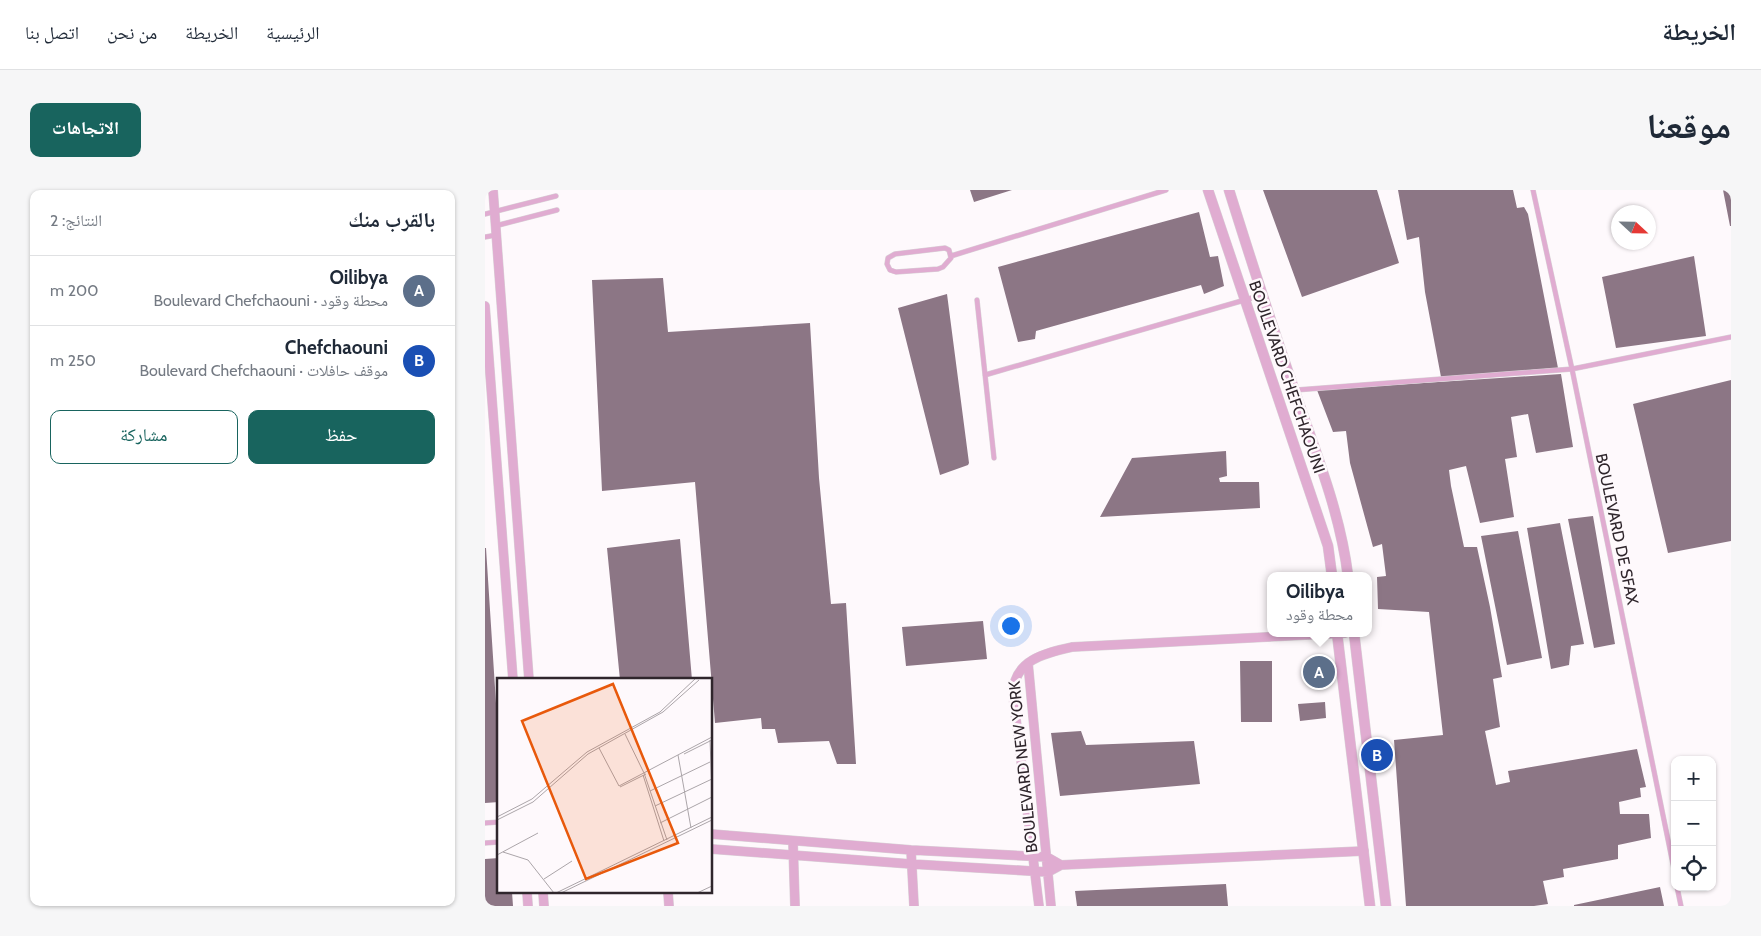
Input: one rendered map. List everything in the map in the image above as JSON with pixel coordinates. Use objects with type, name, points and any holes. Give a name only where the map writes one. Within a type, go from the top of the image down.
[{"type":"street","points":[[493,190],[529,678]]},
{"type":"street","name":"BOULEVARD CHEFCHAOUNI","points":[[1208,190],[1328,546],[1331,572]]},
{"type":"street","name":"BOULEVARD CHEFCHAOUNI","points":[[1229,190],[1262,295],[1332,496],[1344,545],[1347,572]]},
{"type":"street","points":[[485,306],[513,678]]},
{"type":"street","points":[[1027,663],[1046,653],[1072,647],[1276,637]]},
{"type":"street","points":[[1337,637],[1370,906]]},
{"type":"street","points":[[1354,637],[1385,906]]},
{"type":"street","name":"BOULEVARD NEW YORK","points":[[1027,663],[1020,670],[1015,680],[1013,695],[1039,906]]},
{"type":"street","name":"BOULEVARD NEW YORK","points":[[1027,663],[1051,906]]},
{"type":"street","points":[[713,834],[793,842],[1047,857],[1061,865]]},
{"type":"street","points":[[793,842],[795,906]]},
{"type":"street","points":[[713,849],[1048,872],[1061,865],[1364,851]]},
{"type":"street","points":[[911,850],[914,906]]},
{"type":"lane","points":[[951,256],[949,250],[945,248],[895,254],[888,258],[887,264],[890,270],[896,272],[938,269],[947,263],[951,256],[1166,190]]},
{"type":"lane","name":"BOULEVARD DE SFAX","points":[[1533,190],[1572,369],[1671,854]]},
{"type":"lane","points":[[485,214],[556,196]]},
{"type":"lane","points":[[485,237],[495,230],[557,210]]},
{"type":"lane","points":[[985,375],[1262,295]]},
{"type":"lane","points":[[977,300],[994,458]]},
{"type":"lane","points":[[1294,390],[1572,369],[1731,337]]},
{"type":"lane","points":[[1678,891],[1681,906]]},
{"type":"building","points":[[970,190],[1012,190],[974,202]]},
{"type":"building","points":[[1263,190],[1377,190],[1399,263],[1302,297]]},
{"type":"building","points":[[1398,190],[1513,190],[1517,208],[1524,207],[1528,214],[1558,368],[1441,377],[1425,292],[1419,237],[1407,240]]},
{"type":"building","points":[[1723,190],[1731,190],[1731,226],[1730,226]]},
{"type":"building","points":[[1199,212],[1210,257],[1218,256],[1224,286],[1204,294],[1201,285],[1036,331],[1035,339],[1018,342],[998,267]]},
{"type":"building","points":[[1694,256],[1706,336],[1616,348],[1602,277]]},
{"type":"building","points":[[663,278],[668,332],[810,323],[819,478],[831,604],[846,603],[856,764],[837,764],[829,741],[778,743],[775,729],[762,729],[761,718],[715,723],[713,678],[711,678],[695,482],[602,491],[592,280]]},
{"type":"building","points":[[947,294],[969,463],[940,475],[898,308]]},
{"type":"building","points":[[1561,374],[1573,447],[1536,453],[1528,414],[1511,417],[1517,457],[1505,459],[1514,517],[1480,523],[1466,466],[1449,470],[1464,547],[1477,547],[1502,677],[1493,679],[1500,727],[1485,731],[1496,785],[1510,782],[1508,771],[1637,749],[1646,787],[1640,788],[1641,797],[1619,802],[1620,814],[1649,814],[1651,838],[1618,845],[1618,859],[1563,869],[1564,877],[1543,881],[1548,904],[1534,906],[1406,906],[1394,740],[1443,735],[1429,612],[1378,609],[1377,577],[1386,576],[1382,544],[1373,547],[1350,463],[1346,431],[1333,432],[1317,390]]},
{"type":"building","points":[[1731,380],[1731,541],[1668,553],[1633,404]]},
{"type":"building","points":[[1226,451],[1227,476],[1219,478],[1220,482],[1259,482],[1260,508],[1100,517],[1132,458]]},
{"type":"building","points":[[1593,516],[1615,644],[1594,648],[1568,519]]},
{"type":"building","points":[[1560,523],[1584,644],[1571,646],[1569,665],[1551,669],[1527,528]]},
{"type":"building","points":[[1518,531],[1542,658],[1507,665],[1481,536]]},
{"type":"building","points":[[680,539],[692,678],[620,678],[607,548]]},
{"type":"building","points":[[486,548],[497,719],[497,802],[485,803]]},
{"type":"building","points":[[983,621],[987,659],[906,666],[902,627]]},
{"type":"building","points":[[1240,661],[1272,661],[1272,722],[1241,722]]},
{"type":"building","points":[[1328,667],[1328,677],[1309,677],[1309,668]]},
{"type":"building","points":[[1325,702],[1326,718],[1300,721],[1298,704]]},
{"type":"building","points":[[1081,731],[1086,745],[1194,741],[1200,784],[1060,796],[1051,733]]},
{"type":"building","points":[[497,858],[497,894],[512,894],[513,906],[485,906],[485,859]]},
{"type":"building","points":[[1226,884],[1228,906],[1077,906],[1075,891]]},
{"type":"building","points":[[1660,887],[1664,906],[1574,906],[1574,905]]},
{"type":"place","name":"Oilibya","points":[[1319,672]]},
{"type":"place","name":"Chefchaouni","points":[[1377,755]]}]
